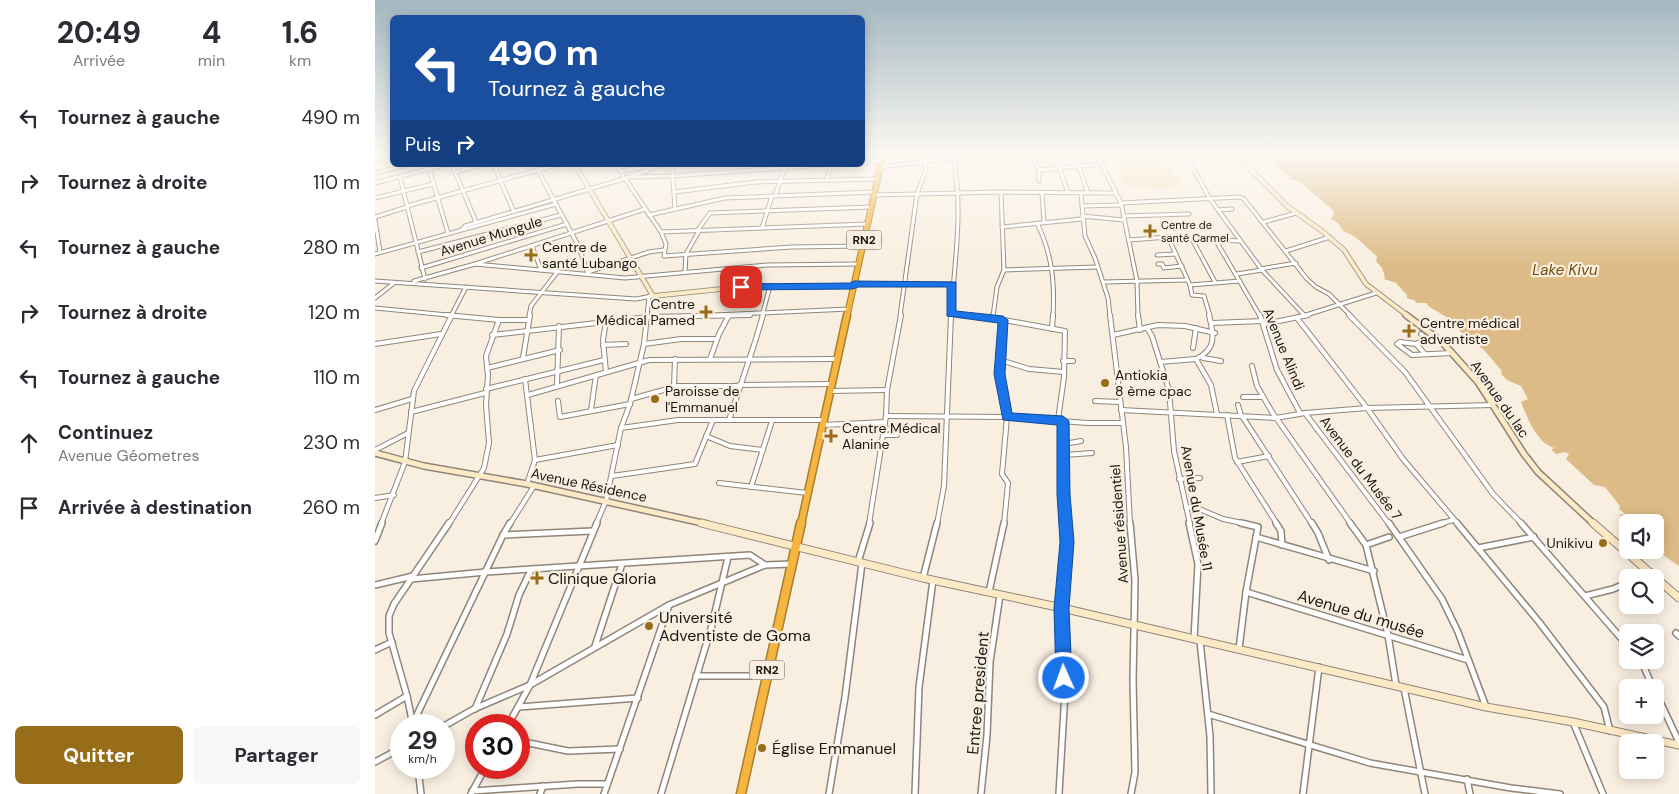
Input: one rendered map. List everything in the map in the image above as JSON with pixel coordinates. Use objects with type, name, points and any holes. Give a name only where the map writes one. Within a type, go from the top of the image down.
[{"type":"highway","name":"RN2","points":[[741,794],[874,194]]},
{"type":"street","points":[[375,198],[399,192]]},
{"type":"street","points":[[403,192],[424,278],[434,284]]},
{"type":"street","points":[[436,192],[447,233]]},
{"type":"street","points":[[380,252],[375,218],[461,192]]},
{"type":"street","points":[[465,192],[476,222]]},
{"type":"street","points":[[506,192],[514,212]]},
{"type":"street","points":[[549,192],[572,233],[588,273]]},
{"type":"street","points":[[462,229],[476,222],[580,192]]},
{"type":"street","points":[[515,714],[530,685],[606,500],[621,428],[630,402],[649,317],[651,296],[643,277],[592,192]]},
{"type":"street","points":[[634,192],[661,232],[666,244],[664,256],[784,247],[862,246]]},
{"type":"street","points":[[674,192],[675,208]]},
{"type":"street","points":[[762,228],[766,210],[775,192]]},
{"type":"street","points":[[649,215],[725,198],[999,192]]},
{"type":"street","points":[[993,318],[997,286],[1004,270],[1001,192]]},
{"type":"street","points":[[1003,192],[1115,193],[1121,204],[1137,281],[1140,330]]},
{"type":"street","points":[[1206,192],[1261,269],[1305,316]]},
{"type":"street","name":"Avenue du lac","points":[[1274,192],[1296,213],[1330,237],[1344,250],[1366,284],[1432,334],[1452,353],[1478,382],[1523,454],[1538,472],[1566,500],[1646,569]]},
{"type":"street","points":[[923,578],[943,499],[957,193]]},
{"type":"street","points":[[1042,193],[1044,222]]},
{"type":"street","points":[[829,794],[845,697],[860,563],[869,527],[886,416],[887,390],[900,319],[917,194]]},
{"type":"street","name":"Avenue résidentiel","points":[[1081,194],[1085,236],[1103,282],[1113,335],[1126,446],[1127,497],[1135,580],[1133,625],[1135,772],[1131,794]]},
{"type":"street","points":[[1082,206],[1240,197],[1245,199],[1297,263],[1307,279],[1316,287],[1327,292],[1405,372],[1493,494],[1534,537],[1619,636]]},
{"type":"street","points":[[375,254],[556,204]]},
{"type":"street","points":[[685,272],[686,254],[710,213],[871,207]]},
{"type":"street","points":[[410,282],[475,264],[645,209]]},
{"type":"street","points":[[1218,210],[1232,209]]},
{"type":"street","points":[[1264,222],[1296,213]]},
{"type":"street","points":[[1002,227],[1082,218],[1124,218],[1189,214]]},
{"type":"street","points":[[418,252],[561,215]]},
{"type":"street","points":[[1037,223],[1047,241],[1053,269],[1055,289],[1052,329]]},
{"type":"street","name":"Avenue Mungule","points":[[421,268],[567,224]]},
{"type":"street","points":[[661,232],[867,224]]},
{"type":"street","points":[[1129,240],[1168,237],[1240,241]]},
{"type":"street","points":[[1168,237],[1182,266],[1192,295],[1203,296],[1215,333],[1210,347],[1203,358]]},
{"type":"street","points":[[1286,251],[1330,237]]},
{"type":"street","points":[[1192,239],[1215,282]]},
{"type":"street","name":"Avenue Alindi","points":[[1216,241],[1264,322],[1277,370],[1303,413]]},
{"type":"street","points":[[532,246],[541,270]]},
{"type":"street","points":[[588,273],[649,252],[664,250]]},
{"type":"street","points":[[1157,255],[1176,254]]},
{"type":"street","points":[[1237,274],[1297,263]]},
{"type":"street","points":[[475,264],[588,273],[625,278],[767,265],[858,264]]},
{"type":"street","points":[[1158,264],[1163,264],[1164,268],[1182,266]]},
{"type":"street","points":[[1004,270],[1097,267]]},
{"type":"street","points":[[523,358],[531,306],[558,271]]},
{"type":"street","points":[[1103,282],[1187,280]]},
{"type":"street","points":[[375,281],[636,299],[651,296],[770,286],[952,284]]},
{"type":"street","points":[[1189,285],[1240,281]]},
{"type":"street","points":[[375,298],[394,283]]},
{"type":"street","points":[[375,541],[405,462],[412,399],[417,383],[466,286]]},
{"type":"street","points":[[729,420],[759,331],[765,297],[770,286]]},
{"type":"street","points":[[1212,323],[1264,322],[1297,318],[1340,306],[1376,293]]},
{"type":"street","points":[[375,308],[499,320],[529,320]]},
{"type":"street","points":[[492,335],[606,320],[849,309]]},
{"type":"street","points":[[951,314],[993,318],[1065,331],[1061,421],[1064,455],[1063,494],[1067,542],[1062,608],[1065,692],[1059,794]]},
{"type":"street","points":[[710,359],[717,338],[729,315]]},
{"type":"street","points":[[1297,318],[1367,408],[1403,460],[1539,622],[1604,706],[1610,731]]},
{"type":"street","points":[[411,714],[388,626],[389,616],[394,604],[479,476],[488,450],[486,356],[499,320]]},
{"type":"street","points":[[606,320],[603,345],[606,372]]},
{"type":"street","points":[[989,592],[1003,532],[1008,482],[1002,474],[1007,417],[999,374],[1003,320]]},
{"type":"street","points":[[1113,335],[1164,325],[1196,328],[1215,333]]},
{"type":"street","points":[[557,386],[560,350],[559,326]]},
{"type":"street","name":"Avenue du Musée 11","points":[[1147,328],[1153,336],[1169,390],[1179,479],[1198,564],[1197,640],[1208,714],[1212,794]]},
{"type":"street","points":[[1193,348],[1196,328]]},
{"type":"street","points":[[375,344],[441,334]]},
{"type":"street","points":[[1421,334],[1426,339],[1416,344],[1404,345],[1411,355],[1452,353]]},
{"type":"street","points":[[644,344],[681,339],[717,338]]},
{"type":"street","points":[[603,345],[626,344]]},
{"type":"street","points":[[1416,344],[1425,354]]},
{"type":"street","points":[[487,368],[560,350]]},
{"type":"street","points":[[1160,362],[1203,358],[1221,361]]},
{"type":"street","points":[[528,394],[640,361],[675,359],[837,359]]},
{"type":"street","points":[[674,387],[675,359]]},
{"type":"street","points":[[1196,359],[1214,392],[1217,414]]},
{"type":"street","points":[[411,412],[525,379],[604,360]]},
{"type":"street","points":[[1000,360],[1029,369],[1064,372]]},
{"type":"street","points":[[1063,361],[1073,361]]},
{"type":"street","points":[[1252,366],[1257,386],[1276,418],[1316,477],[1367,545],[1425,794]]},
{"type":"street","points":[[591,410],[596,375]]},
{"type":"street","points":[[525,379],[535,460],[527,484]]},
{"type":"street","points":[[558,401],[559,417],[630,402],[674,387],[739,386],[887,390]]},
{"type":"street","points":[[1243,397],[1263,397]]},
{"type":"street","points":[[375,410],[412,399]]},
{"type":"street","points":[[1095,401],[1120,402]]},
{"type":"street","points":[[1238,405],[1242,416],[1318,534],[1329,560]]},
{"type":"street","points":[[1121,410],[1171,411],[1276,418],[1303,413],[1367,408],[1493,405]]},
{"type":"street","name":"Avenue du Musée 7","points":[[1303,413],[1399,537],[1443,599],[1458,632],[1486,707]]},
{"type":"street","points":[[1227,415],[1237,462],[1281,531],[1282,545]]},
{"type":"street","points":[[886,416],[1007,417],[1061,421],[1122,422]]},
{"type":"street","points":[[621,428],[678,420],[823,423],[885,422]]},
{"type":"street","points":[[612,476],[695,464],[713,420]]},
{"type":"street","points":[[751,487],[772,421]]},
{"type":"street","points":[[884,429],[895,429]]},
{"type":"street","points":[[375,453],[408,433]]},
{"type":"street","points":[[883,435],[897,435]]},
{"type":"street","points":[[706,436],[730,446],[763,450]]},
{"type":"street","points":[[1063,444],[1081,441]]},
{"type":"street","points":[[535,460],[618,445]]},
{"type":"street","name":"Avenue Résidence","points":[[375,453],[405,462],[606,500],[923,578],[1239,648],[1486,707],[1679,743]]},
{"type":"street","points":[[1064,455],[1092,453]]},
{"type":"street","points":[[1237,462],[1269,456]]},
{"type":"street","points":[[1179,479],[1200,478]]},
{"type":"street","points":[[719,483],[807,493]]},
{"type":"street","points":[[418,714],[503,535],[535,486]]},
{"type":"street","points":[[375,498],[394,495]]},
{"type":"street","points":[[1186,507],[1197,508],[1223,519],[1257,527],[1239,648]]},
{"type":"street","name":"Avenue du Musée 7","points":[[1399,537],[1453,520]]},
{"type":"street","points":[[503,535],[593,531]]},
{"type":"street","points":[[1256,536],[1329,560],[1374,572]]},
{"type":"street","name":"Avenue du Musée 7","points":[[1367,545],[1389,537]]},
{"type":"street","points":[[1478,548],[1534,537]]},
{"type":"street","points":[[375,585],[412,577],[750,555],[765,566]]},
{"type":"street","points":[[661,794],[723,584],[728,557]]},
{"type":"street","points":[[595,646],[622,564]]},
{"type":"street","points":[[455,720],[474,709],[530,685],[669,605],[765,566],[793,564]]},
{"type":"street","points":[[474,709],[507,634],[519,595],[531,570]]},
{"type":"street","points":[[915,794],[922,659],[933,580]]},
{"type":"street","name":"Avenue du lac","points":[[1664,585],[1679,598]]},
{"type":"street","points":[[1585,596],[1619,586]]},
{"type":"street","name":"Avenue du musée","points":[[1246,592],[1468,660]]},
{"type":"street","name":"Entree president","points":[[981,794],[987,735],[990,662],[1000,594]]},
{"type":"street","points":[[603,794],[639,698],[669,605]]},
{"type":"street","points":[[375,650],[392,642]]},
{"type":"street","points":[[1303,794],[1319,667]]},
{"type":"street","points":[[696,676],[766,676]]},
{"type":"street","points":[[375,714],[407,696]]},
{"type":"street","points":[[519,706],[639,698]]},
{"type":"street","points":[[1664,710],[1679,743]]},
{"type":"street","points":[[1208,714],[1370,763],[1467,779],[1512,791],[1560,794]]},
{"type":"street","points":[[1573,722],[1603,794]]},
{"type":"street","points":[[530,743],[568,751],[620,749]]},
{"type":"street","points":[[375,762],[390,754]]},
{"type":"street","points":[[419,779],[421,794]]},
{"type":"street","points":[[472,793],[479,779]]},
{"type":"street","points":[[1467,779],[1470,794]]},
{"type":"street","points":[[472,793],[543,786],[607,784]]},
{"type":"street","points":[[540,794],[543,786]]},
{"type":"water","name":"Lake Kivu","points":[[1312,192],[1679,192],[1679,566],[1664,556],[1664,514],[1625,514],[1619,509],[1620,506],[1605,487],[1594,485],[1566,459],[1569,454],[1565,452],[1556,454],[1551,449],[1555,448],[1538,436],[1530,422],[1521,402],[1528,399],[1521,386],[1507,380],[1484,350],[1456,328],[1455,322],[1428,306],[1427,303],[1415,303],[1416,301],[1407,298],[1407,295],[1396,283],[1384,279],[1382,268],[1376,261],[1377,256],[1357,239],[1343,231],[1338,223],[1331,219],[1334,213],[1332,209]]},
{"type":"place","name":"Centre de santé Carmel","points":[[1150,231]]},
{"type":"place","name":"Centre de santé Lubango","points":[[531,255]]},
{"type":"place","name":"Centre Médical Pamed","points":[[706,312]]},
{"type":"place","name":"Centre médical adventiste","points":[[1409,331]]},
{"type":"place","name":"Antiokia 8 ème cpac","points":[[1105,383]]},
{"type":"place","name":"Paroisse de l'Emmanuel","points":[[655,399]]},
{"type":"place","name":"Centre Médical Alanine","points":[[831,436]]},
{"type":"place","name":"Unikivu","points":[[1603,543]]},
{"type":"place","name":"Clinique Gloria","points":[[537,578]]},
{"type":"place","name":"Université Adventiste de Goma","points":[[649,626]]},
{"type":"place","name":"Église Emmanuel","points":[[762,748]]},
{"type":"route","points":[[741,287],[952,284],[951,314],[1003,320],[1003,341],[999,374],[1007,417],[1063,421],[1063,494],[1067,542],[1062,608],[1064,678]]}]
